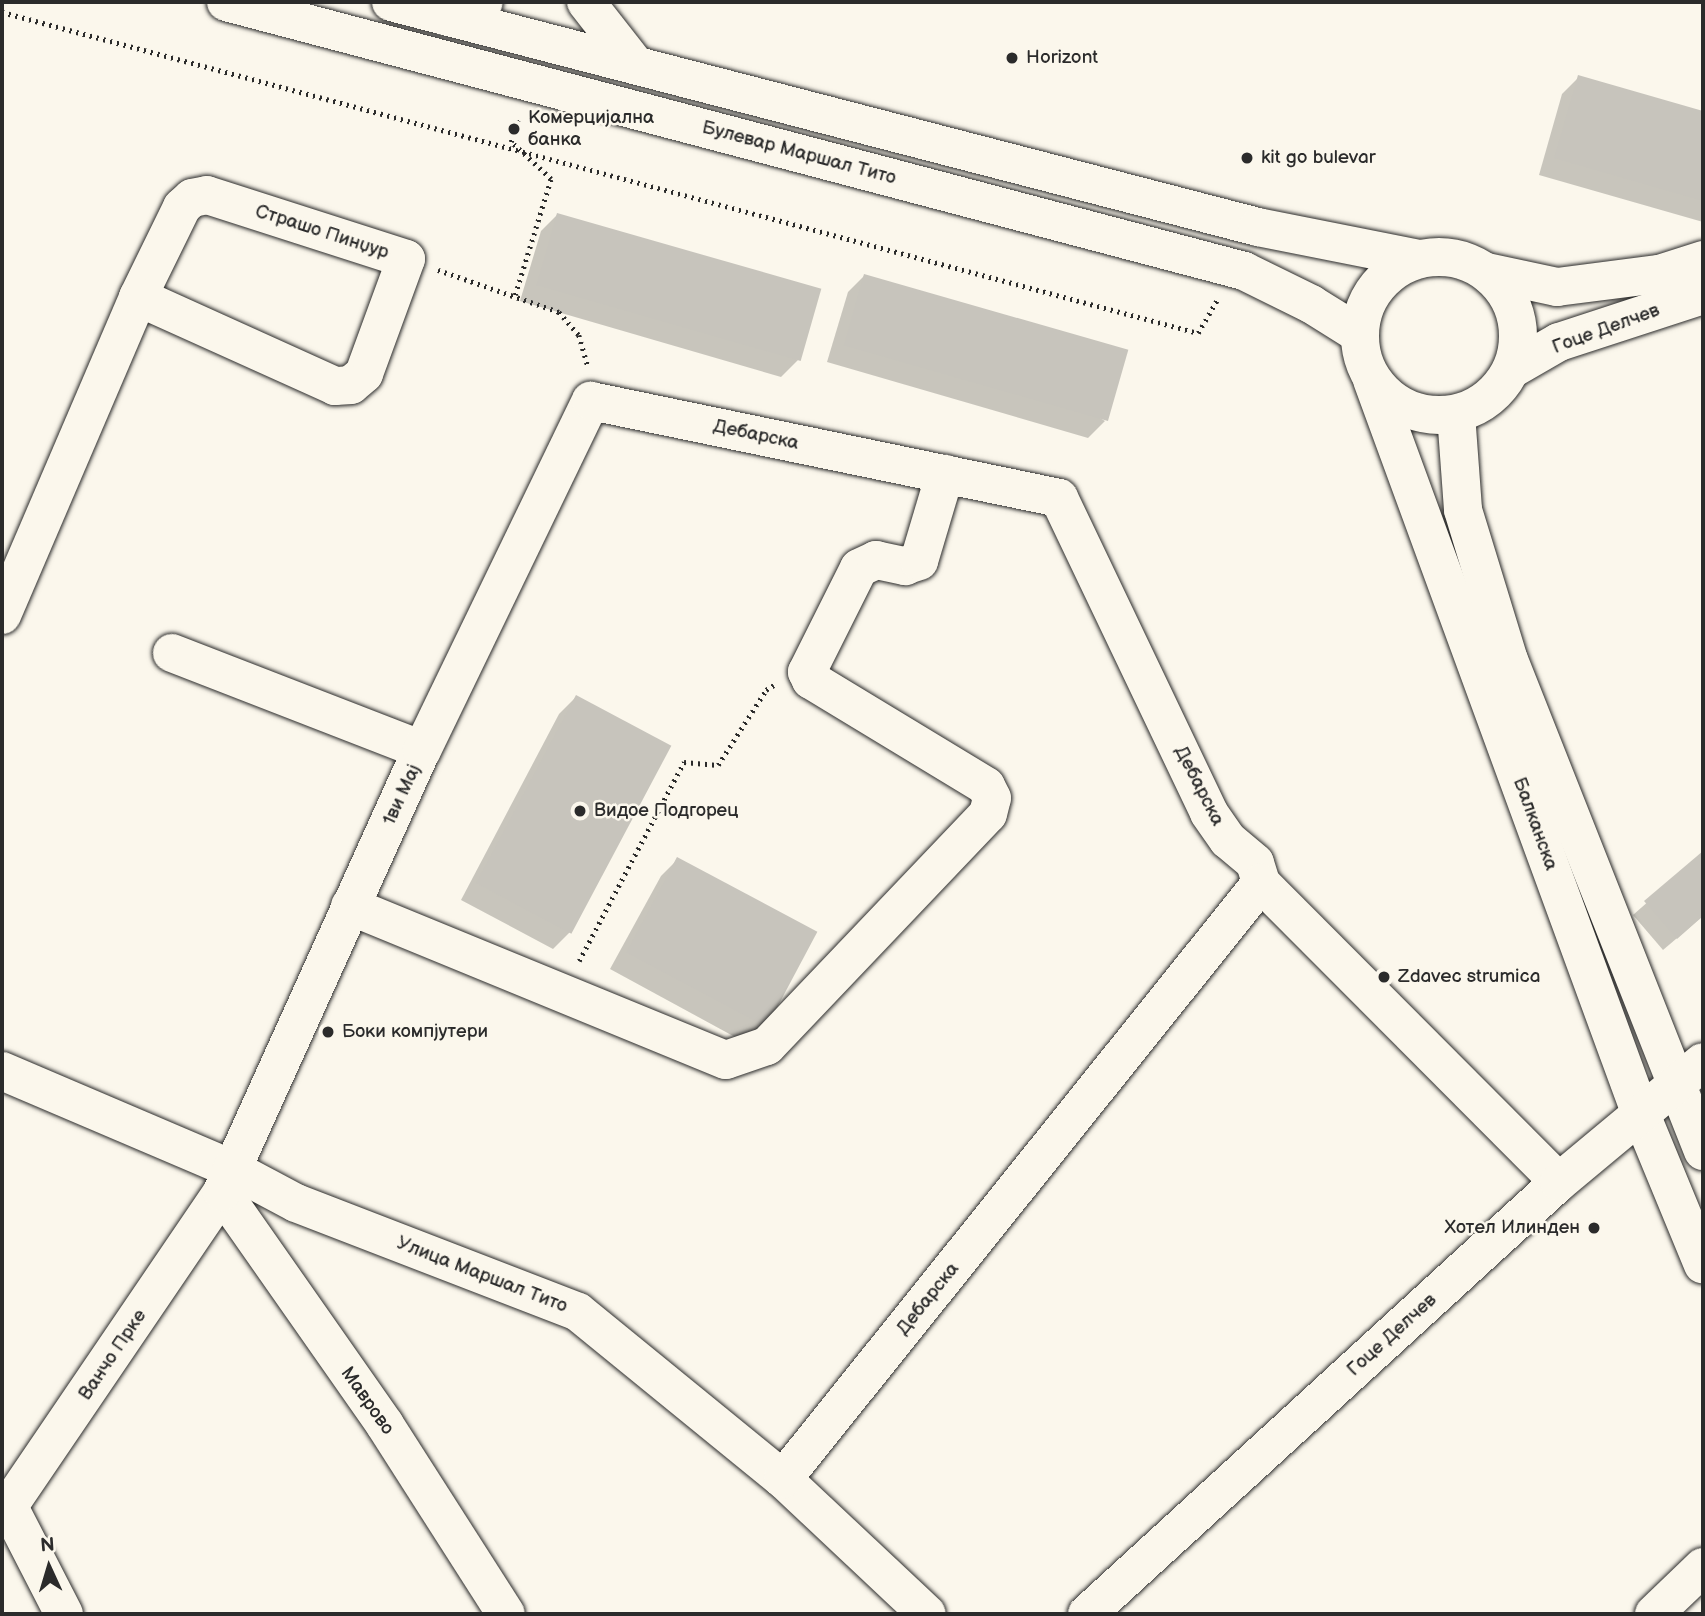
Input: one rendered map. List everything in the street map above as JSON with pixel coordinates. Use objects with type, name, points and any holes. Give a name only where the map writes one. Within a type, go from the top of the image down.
[{"type":"street","name":"Булевар Маршал Тито","points":[[226,2],[1244,271],[1311,304],[1359,334]]},
{"type":"street","points":[[391,2],[633,62],[1258,227],[1419,259],[1462,260],[1488,272],[1508,295],[1518,320],[1512,369],[1480,405],[1456,414],[1417,412],[1389,398],[1372,380],[1363,360],[1359,334],[1367,302],[1383,279],[1419,259]]},
{"type":"street","points":[[445,16],[484,2]]},
{"type":"street","points":[[586,2],[633,62]]},
{"type":"street","name":"Страшо Пинџур","points":[[2,615],[138,297],[182,207],[192,198],[207,195],[406,259],[364,374],[351,385],[335,386],[138,297]]},
{"type":"street","name":"Гоце Делчев","points":[[1488,272],[1557,287],[1659,274],[1703,260]]},
{"type":"street","name":"Гоце Делчев","points":[[1512,369],[1559,342],[1703,295]]},
{"type":"street","name":"Балканска","points":[[1372,380],[1640,1112],[1703,1265]]},
{"type":"street","name":"Дебарска","points":[[591,401],[1052,496],[1066,507],[1209,813],[1227,840],[1255,863],[1261,883],[783,1479]]},
{"type":"street","name":"1ви Мај","points":[[227,1181],[422,750],[591,401]]},
{"type":"street","name":"Балканска","points":[[1456,414],[1462,510],[1505,647],[1690,1074],[1703,1151]]},
{"type":"street","points":[[350,906],[726,1060],[766,1046],[988,814],[992,797],[986,786],[811,680],[808,664],[859,568],[876,560],[905,566],[919,561],[945,474]]},
{"type":"street","points":[[172,653],[422,750]]},
{"type":"street","points":[[1261,883],[1559,1182]]},
{"type":"street","name":"Улица Маршал Тито","points":[[2,1071],[227,1181],[296,1203],[578,1312],[783,1479],[926,1614]]},
{"type":"street","name":"Гоце Делчев","points":[[1087,1614],[1559,1182],[1640,1112],[1690,1074]]},
{"type":"street","name":"Ванчо Прке","points":[[5,1510],[227,1181]]},
{"type":"street","name":"Маврово","points":[[227,1181],[506,1614]]},
{"type":"street","points":[[5,1510],[64,1614]]},
{"type":"street","points":[[1654,1614],[1703,1567]]},
{"type":"path","points":[[2,12],[1198,333]]},
{"type":"path","points":[[515,295],[551,179],[511,142],[530,83]]},
{"type":"path","points":[[406,259],[559,312],[579,335],[587,353],[591,401]]},
{"type":"path","points":[[562,993],[684,762],[719,765],[765,690],[808,664]]},
{"type":"building","points":[[1578,75],[1703,111],[1703,201],[1554,158]]},
{"type":"building","points":[[557,213],[821,289],[801,361],[536,285]]},
{"type":"building","points":[[864,274],[1128,350],[1108,421],[844,345]]},
{"type":"building","points":[[576,695],[671,746],[571,934],[476,883]]},
{"type":"building","points":[[1703,851],[1703,916],[1677,939],[1644,901]]},
{"type":"building","points":[[677,857],[817,932],[767,1027],[626,952]]},
{"type":"place","name":"Horizont","points":[[1012,58]]},
{"type":"place","name":"Комерцијална банка","points":[[514,129]]},
{"type":"place","name":"kit go bulevar","points":[[1247,158]]},
{"type":"place","name":"Видое Подгорец","points":[[580,811]]},
{"type":"place","name":"Zdavec strumica","points":[[1384,977]]},
{"type":"place","name":"Боки компјутери","points":[[328,1032]]},
{"type":"place","name":"Хотел Илинден","points":[[1594,1228]]}]
